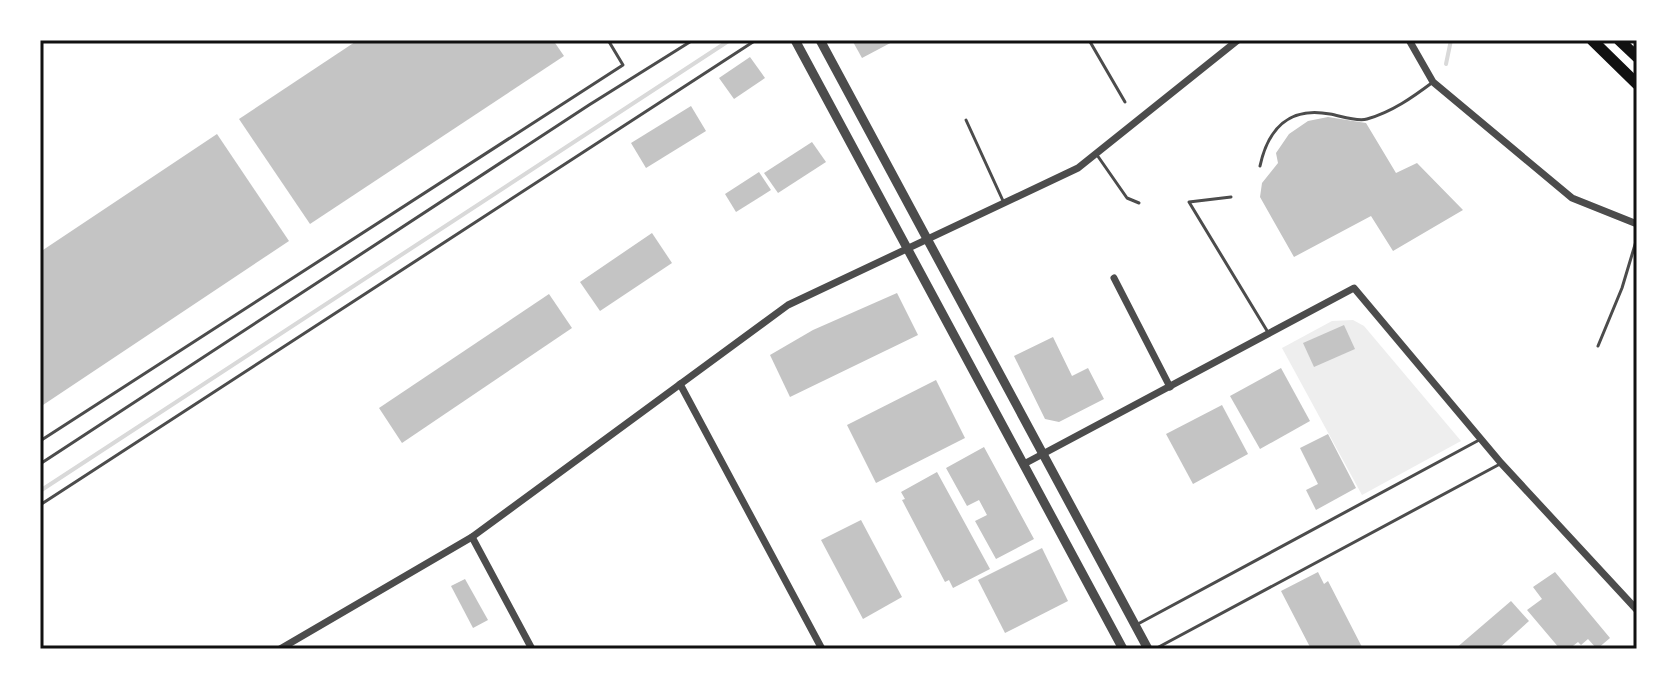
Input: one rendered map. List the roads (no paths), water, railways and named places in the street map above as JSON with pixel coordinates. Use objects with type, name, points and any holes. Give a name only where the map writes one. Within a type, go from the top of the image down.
[{"type":"main road","points":[[1592,40],[1637,84]]},
{"type":"main road","points":[[1619,40],[1637,57]]},
{"type":"street","points":[[795,40],[1123,649]]},
{"type":"street","points":[[820,40],[1148,649]]},
{"type":"street","points":[[280,649],[472,537],[788,305],[1078,168],[1238,40]]},
{"type":"street","points":[[1409,40],[1433,82],[1572,198],[1637,224]]},
{"type":"street","points":[[1114,278],[1170,387]]},
{"type":"street","points":[[1024,464],[1354,288],[1501,463],[1637,610]]},
{"type":"street","points":[[680,384],[822,649]]},
{"type":"street","points":[[472,537],[532,649]]},
{"type":"lane","points":[[40,441],[623,65],[608,40]]},
{"type":"lane","points":[[40,464],[693,40]]},
{"type":"lane","points":[[40,505],[756,40]]},
{"type":"lane","points":[[1089,40],[1125,102]]},
{"type":"lane","points":[[1260,166],[1263,150],[1274,128],[1298,114],[1322,112],[1364,120],[1406,102],[1433,82]]},
{"type":"lane","points":[[966,120],[1004,203]]},
{"type":"lane","points":[[1097,155],[1127,198],[1139,203]]},
{"type":"lane","points":[[1231,197],[1189,202],[1269,334]]},
{"type":"lane","points":[[1598,346],[1622,288],[1637,238]]},
{"type":"lane","points":[[1135,626],[1481,439]]},
{"type":"lane","points":[[1155,649],[1501,463]]},
{"type":"waterway","points":[[40,491],[730,40]]},
{"type":"waterway","points":[[1446,64],[1451,40]]}]
